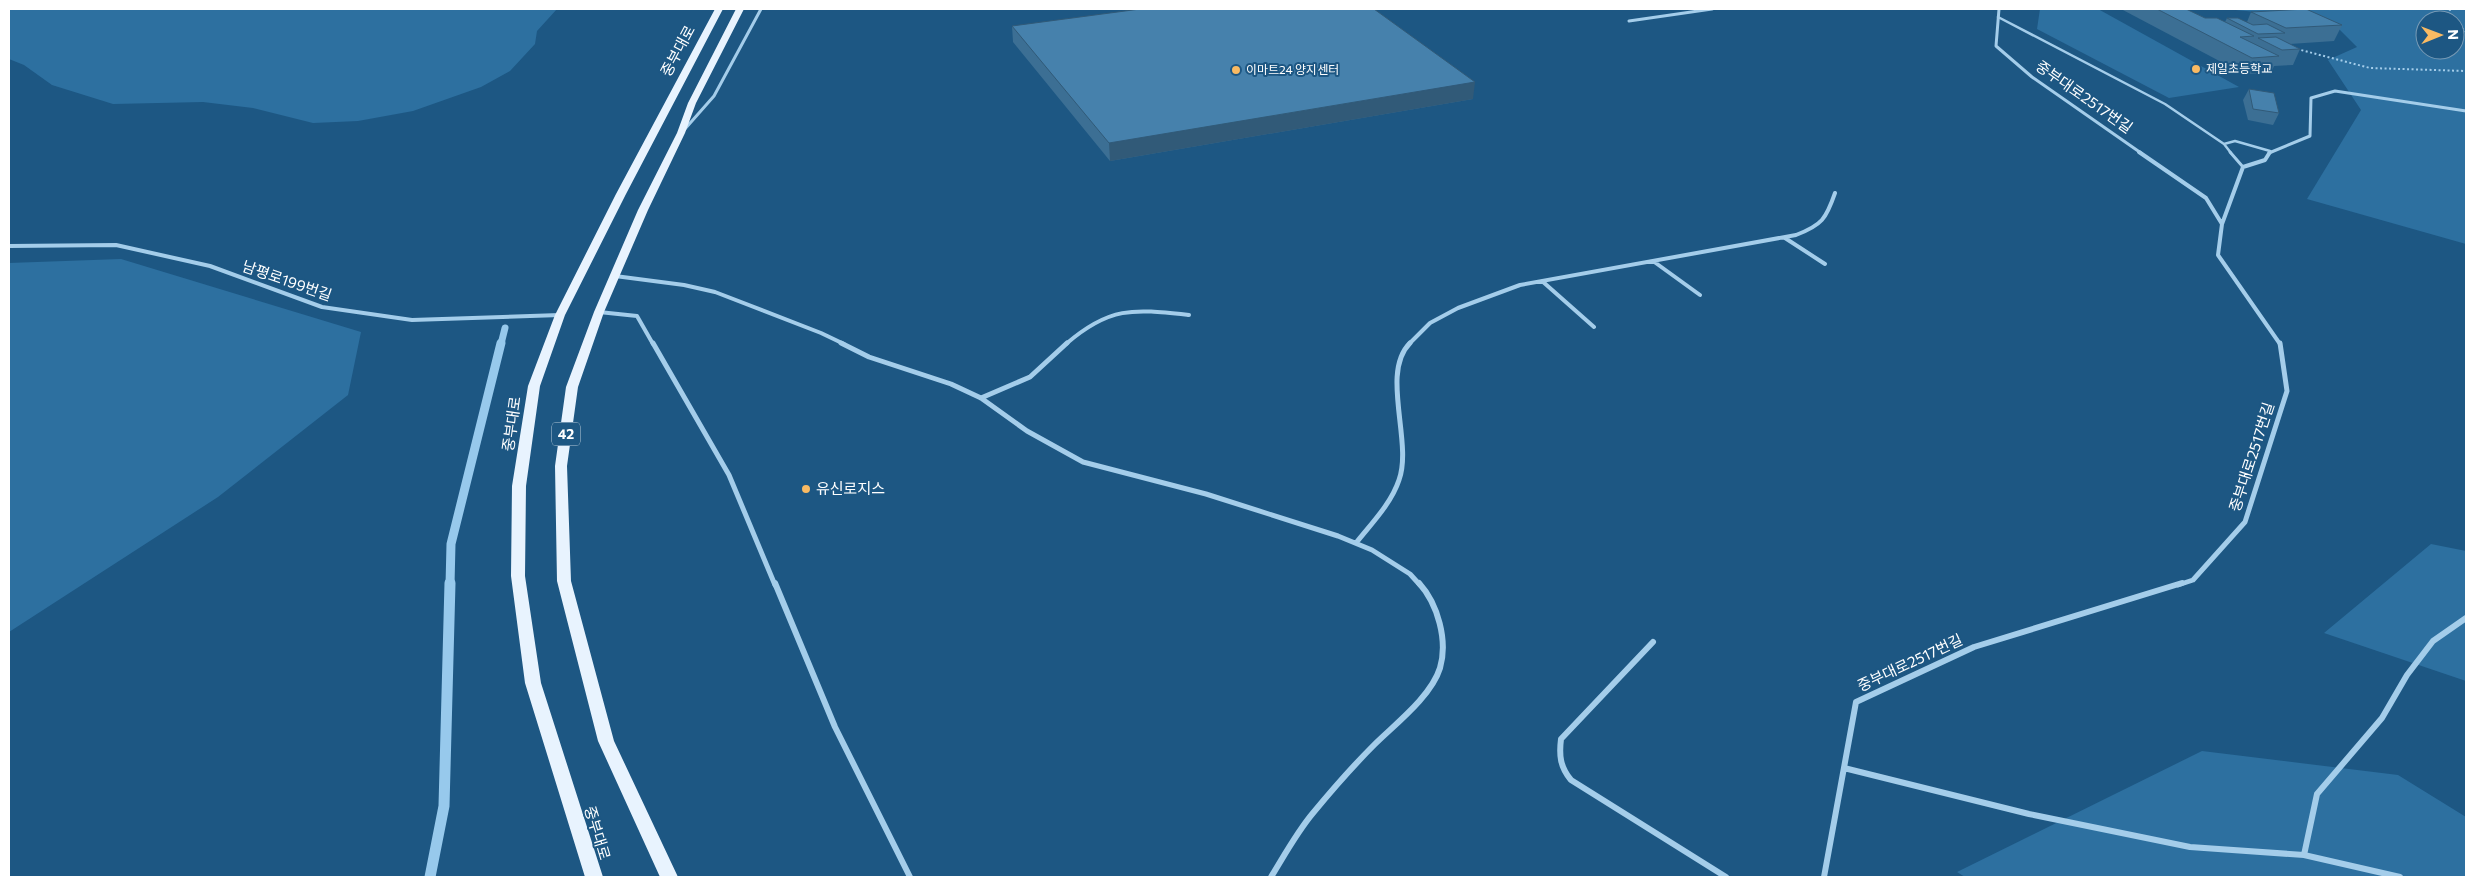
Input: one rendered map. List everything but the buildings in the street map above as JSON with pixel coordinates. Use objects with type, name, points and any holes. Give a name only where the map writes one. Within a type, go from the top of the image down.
[{"type":"main road","name":"중부대로","points":[[594,877],[533,683],[518,576],[519,486],[534,386],[560,315],[621,194],[719,9]]},
{"type":"main road","name":"42","points":[[669,877],[606,741],[564,581],[561,466],[572,387],[599,312],[642,210],[681,133],[692,103],[740,9]]},
{"type":"street","points":[[681,133],[714,96],[761,9]]},
{"type":"street","points":[[1630,21],[1712,9]]},
{"type":"street","name":"중부대로2517번길","points":[[1824,877],[1856,702],[1974,647],[2193,580],[2245,522],[2287,391],[2280,342],[2218,255],[2222,224],[2206,198],[2032,77],[1996,46],[1998,9]]},
{"type":"street","points":[[2222,224],[2243,167],[2265,160],[2270,151],[2310,136],[2311,98],[2335,91],[2466,110]]},
{"type":"street","points":[[1356,543],[1392,496],[1400,478],[1402,452],[1397,368],[1407,346],[1430,323],[1458,308],[1512,288],[1785,238],[1811,229],[1826,220],[1836,193]]},
{"type":"street","points":[[1785,238],[1825,264]]},
{"type":"street","name":"남평로199번길","points":[[9,246],[116,245],[210,266],[322,307],[412,320],[560,315]]},
{"type":"street","points":[[1653,261],[1700,295]]},
{"type":"street","points":[[614,276],[684,285],[715,292],[814,330],[869,357],[951,384],[981,398],[1027,431],[1083,462],[1206,494],[1356,543],[1372,550],[1410,574],[1426,592],[1436,611],[1443,640],[1440,669],[1419,703],[1373,746],[1311,815],[1271,877]]},
{"type":"street","points":[[1542,281],[1594,327]]},
{"type":"street","points":[[981,398],[1023,380],[1044,365],[1087,324],[1101,317],[1129,311],[1189,315]]},
{"type":"street","points":[[599,312],[637,316],[729,475],[834,727],[910,877]]},
{"type":"street","points":[[2304,855],[2318,794],[2382,718],[2407,675],[2432,641],[2466,618]]},
{"type":"street","points":[[1653,642],[1561,739],[1558,754],[1561,769],[1571,780],[1726,877]]},
{"type":"street","points":[[1844,768],[2029,814],[2190,847],[2304,855],[2400,877]]},
{"type":"lane","points":[[1998,17],[2165,104],[2224,144],[2243,167]]},
{"type":"lane","points":[[2224,144],[2235,140],[2270,151]]},
{"type":"path","points":[[2296,49],[2370,68],[2466,71]]},
{"type":"shaded area","points":[[9,9],[557,9],[537,31],[535,44],[510,71],[481,87],[413,111],[358,121],[313,123],[253,108],[203,102],[113,104],[52,85],[24,65],[9,59]]},
{"type":"shaded area","points":[[2040,9],[2098,9],[2239,87],[2169,98],[2037,29]]},
{"type":"shaded area","points":[[2225,9],[2466,9],[2466,244],[2307,199],[2361,110],[2328,60],[2357,47],[2329,19]]},
{"type":"shaded area","points":[[121,259],[361,332],[348,395],[218,497],[9,632],[9,263]]},
{"type":"shaded area","points":[[2431,544],[2466,551],[2466,681],[2324,633]]},
{"type":"shaded area","points":[[2202,751],[2398,775],[2466,817],[2466,877],[1965,877],[1957,872]]},
{"type":"waterway","points":[[501,344],[505,328]]},
{"type":"waterway","points":[[450,585],[451,544],[501,343]]},
{"type":"waterway","points":[[430,877],[444,806],[450,583]]},
{"type":"place","name":"제일초등학교","points":[[2196,69]]},
{"type":"place","name":"이마트24 양지센터","points":[[1236,70]]},
{"type":"place","name":"유신로지스","points":[[806,489]]}]
